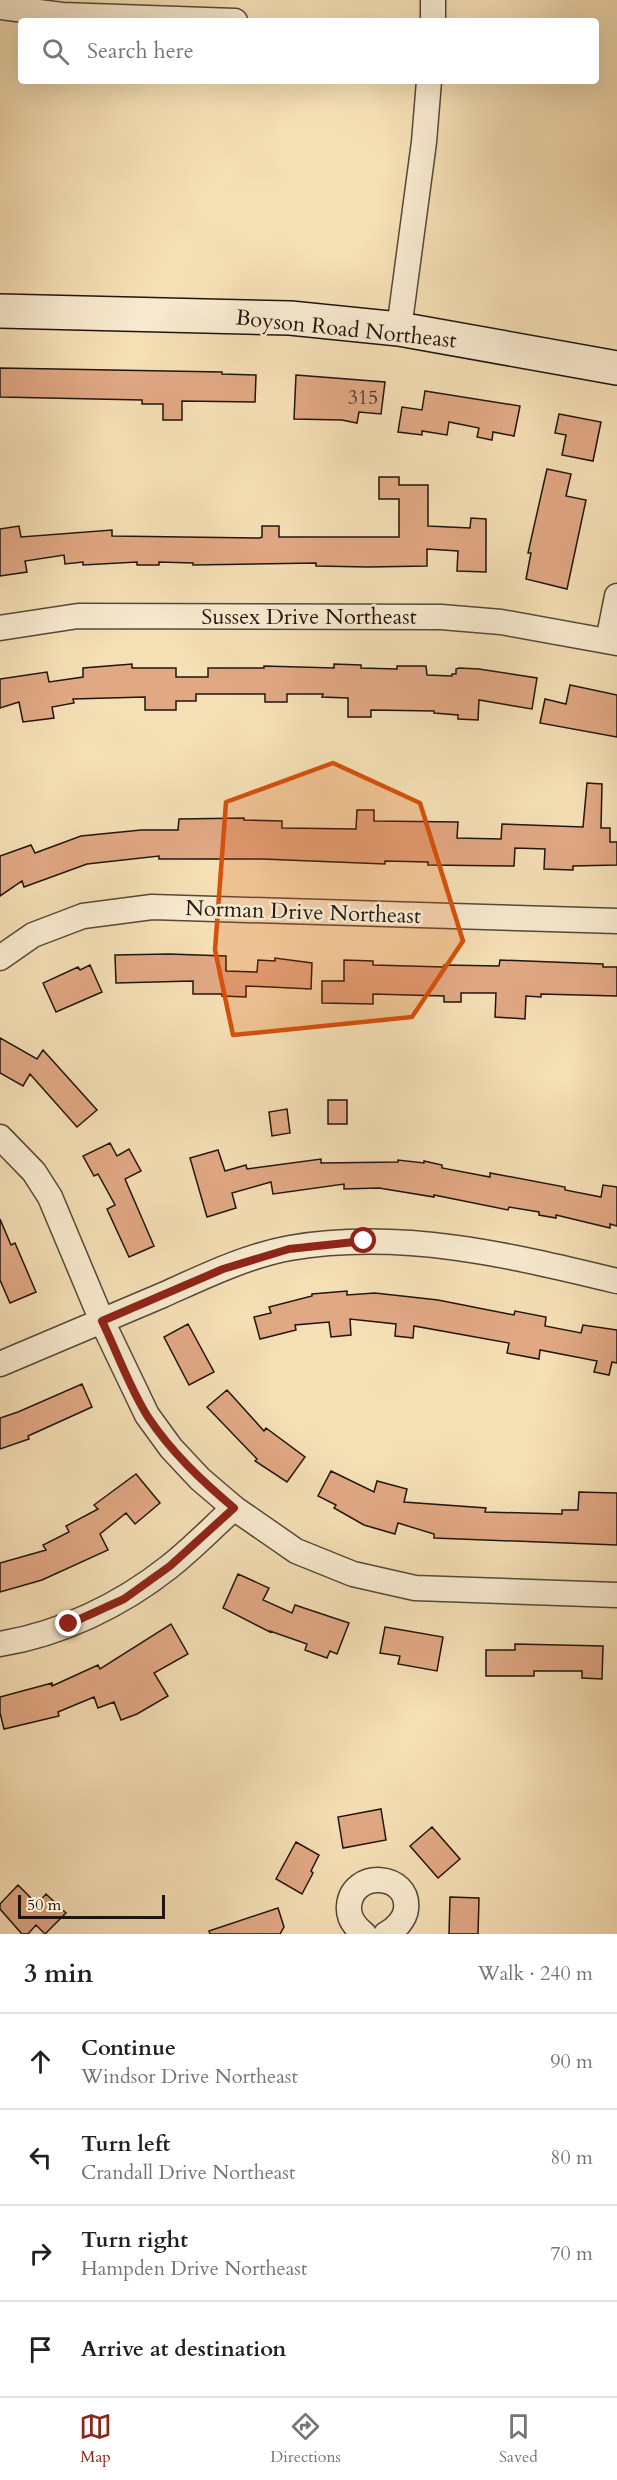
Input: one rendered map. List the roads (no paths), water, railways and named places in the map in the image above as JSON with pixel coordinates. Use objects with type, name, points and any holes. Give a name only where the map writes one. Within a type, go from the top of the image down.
[{"type":"main road","name":"Boyson Road Northeast","points":[[0,311],[290,318],[399,329],[617,368]]},
{"type":"street","points":[[433,0],[433,18]]},
{"type":"street","points":[[0,7],[62,15],[129,9],[208,18]]},
{"type":"street","points":[[399,329],[424,142],[429,84]]},
{"type":"street","points":[[613,642],[617,596]]},
{"type":"street","name":"Sussex Drive Northeast","points":[[0,628],[78,616],[441,617],[501,622],[613,642]]},
{"type":"street","name":"Norman Drive Northeast","points":[[0,958],[33,935],[83,916],[152,907],[617,921]]},
{"type":"street","points":[[0,1137],[34,1172],[50,1197],[102,1321],[147,1415],[171,1448],[192,1471],[234,1508],[296,1551],[352,1574],[415,1588],[617,1595]]},
{"type":"street","points":[[0,1364],[223,1269],[289,1249],[364,1241],[452,1247],[534,1261],[617,1281]]},
{"type":"street","points":[[0,1644],[69,1624],[124,1599],[170,1566],[234,1508]]},
{"type":"street","points":[[364,1934],[353,1924],[348,1912],[350,1897],[358,1885],[369,1881],[384,1880],[396,1884],[403,1893],[406,1908],[401,1921],[393,1931],[386,1934]]}]
